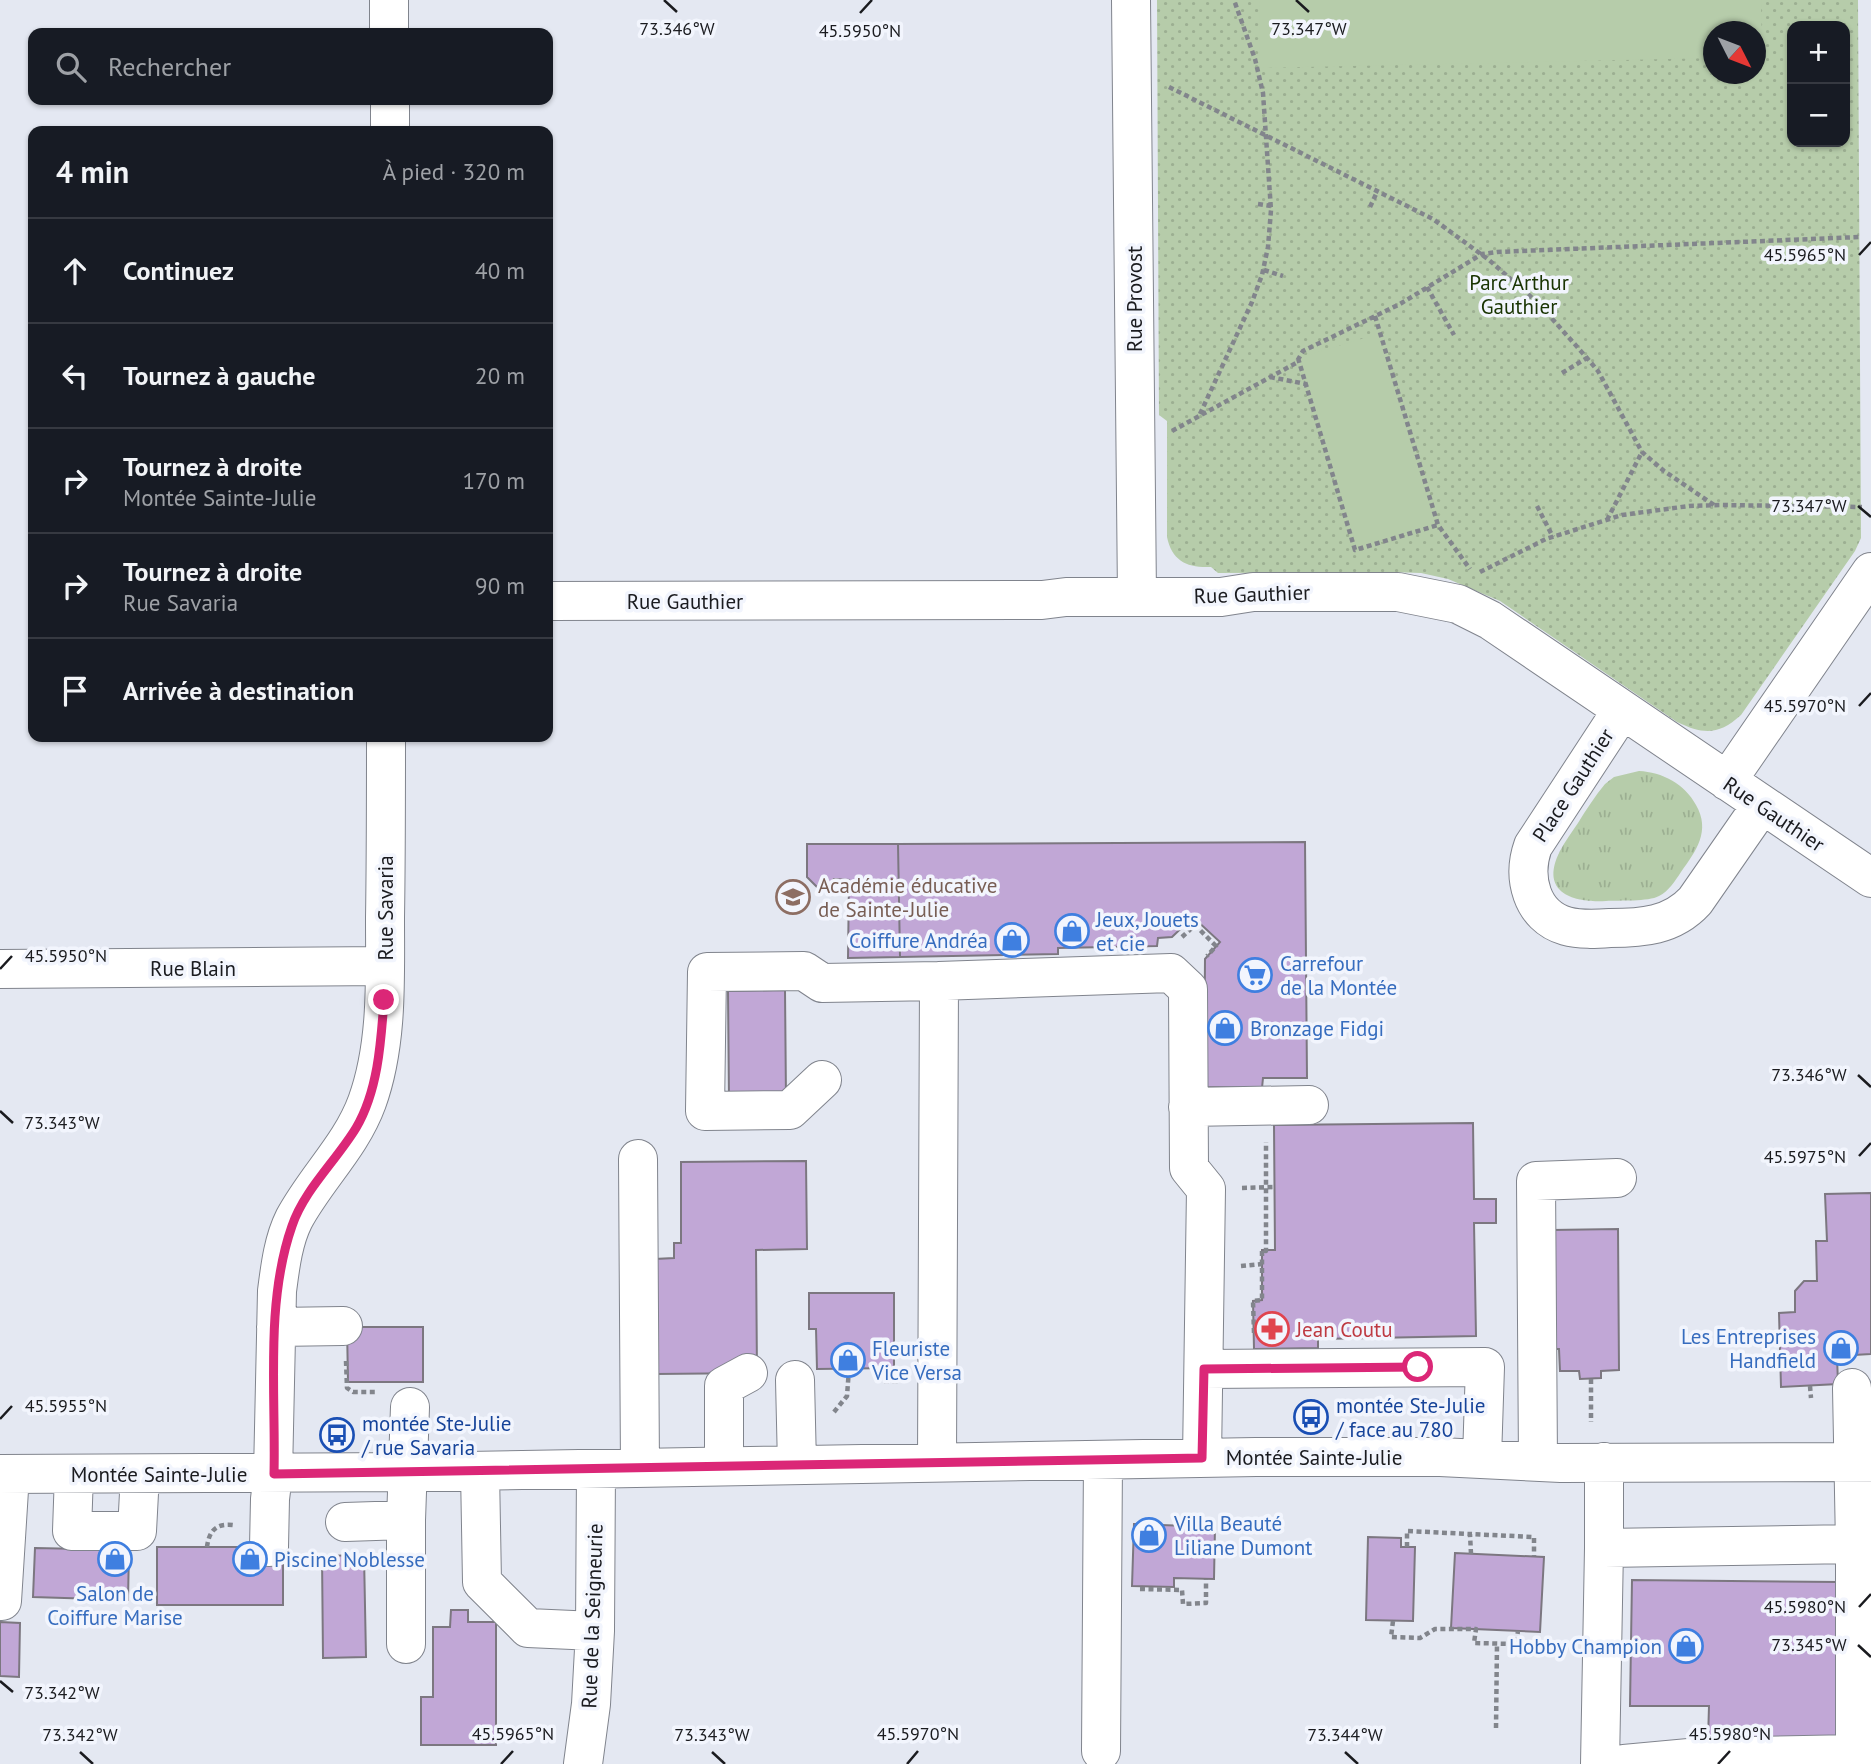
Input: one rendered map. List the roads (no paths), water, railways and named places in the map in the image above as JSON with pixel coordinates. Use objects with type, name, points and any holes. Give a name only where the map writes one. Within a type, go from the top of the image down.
[{"type":"street","points":[[389,0],[389,28]]},
{"type":"street","name":"Rue Provost","points":[[1131,0],[1137,597]]},
{"type":"street","points":[[390,105],[390,126]]},
{"type":"street","points":[[1727,781],[1871,572]]},
{"type":"street","name":"Rue Gauthier","points":[[553,601],[1042,600],[1221,597],[1253,592],[1374,591],[1440,599],[1474,611],[1490,620],[1871,878]]},
{"type":"street","name":"Place Gauthier","points":[[1622,710],[1533,846],[1527,876],[1535,900],[1546,916],[1570,927],[1593,929],[1637,928],[1668,922],[1695,901],[1761,806]]},
{"type":"street","name":"Rue Savaria","points":[[255,1536],[270,1500],[274,1474],[275,1327],[280,1267],[293,1222],[357,1126],[368,1101],[376,1070],[385,966],[386,742]]},
{"type":"street","name":"Rue Blain","points":[[0,969],[385,966]]},
{"type":"street","points":[[822,1080],[790,1110],[705,1111],[707,972],[804,971],[822,984],[1171,973],[1188,989],[1189,1168],[1206,1189],[1202,1458]]},
{"type":"street","points":[[937,1462],[939,981]]},
{"type":"street","points":[[1188,1107],[1309,1105]]},
{"type":"street","points":[[638,1159],[640,1468]]},
{"type":"street","points":[[1538,1462],[1536,1181],[1617,1178]]},
{"type":"street","points":[[275,1327],[344,1338]]},
{"type":"street","points":[[1204,1369],[1485,1367],[1482,1458]]},
{"type":"street","points":[[724,1466],[723,1386],[748,1373]]},
{"type":"street","points":[[795,1380],[797,1465]]},
{"type":"street","points":[[1624,1764],[1700,1757],[1855,1754],[1854,1544],[1862,1462],[1852,1388]]},
{"type":"street","points":[[394,1400],[409,1472],[406,1520],[406,1644]]},
{"type":"street","name":"Montée Sainte-Julie","points":[[5,1474],[274,1474],[1202,1458],[1862,1462]]},
{"type":"street","points":[[1101,1751],[1103,1460]]},
{"type":"street","points":[[1600,1764],[1604,1462]]},
{"type":"street","name":"Rue de la Seigneurie","points":[[583,1764],[591,1704],[595,1631],[596,1469]]},
{"type":"street","points":[[480,1471],[482,1582],[528,1628],[595,1631]]},
{"type":"street","points":[[1,1608],[5,1474]]},
{"type":"street","points":[[74,1474],[72,1531],[137,1531],[140,1474]]},
{"type":"street","points":[[345,1522],[406,1520]]},
{"type":"street","points":[[1604,1548],[1854,1544]]},
{"type":"place","name":"Académie éducative de Sainte-Julie","points":[[793,897]]},
{"type":"place","name":"Jeux, Jouets et cie","points":[[1072,931]]},
{"type":"place","name":"Coiffure Andréa","points":[[1012,940]]},
{"type":"place","name":"Carrefour de la Montée","points":[[1255,975]]},
{"type":"place","name":"Bronzage Fidgi","points":[[1225,1028]]},
{"type":"place","name":"Jean Coutu","points":[[1272,1329]]},
{"type":"place","name":"Les Entreprises Handfield","points":[[1841,1348]]},
{"type":"place","name":"Fleuriste Vice Versa","points":[[848,1360]]},
{"type":"place","name":"montée Ste-Julie / face au 780","points":[[1311,1417]]},
{"type":"place","name":"montée Ste-Julie / rue Savaria","points":[[337,1435]]},
{"type":"place","name":"Villa Beauté Liliane Dumont","points":[[1149,1535]]},
{"type":"place","name":"Salon de Coiffure Marise","points":[[115,1559]]},
{"type":"place","name":"Piscine Noblesse","points":[[250,1559]]},
{"type":"place","name":"Hobby Champion","points":[[1686,1646]]},
{"type":"park label","name":"Parc Arthur Gauthier","points":[[1519,294]]}]
